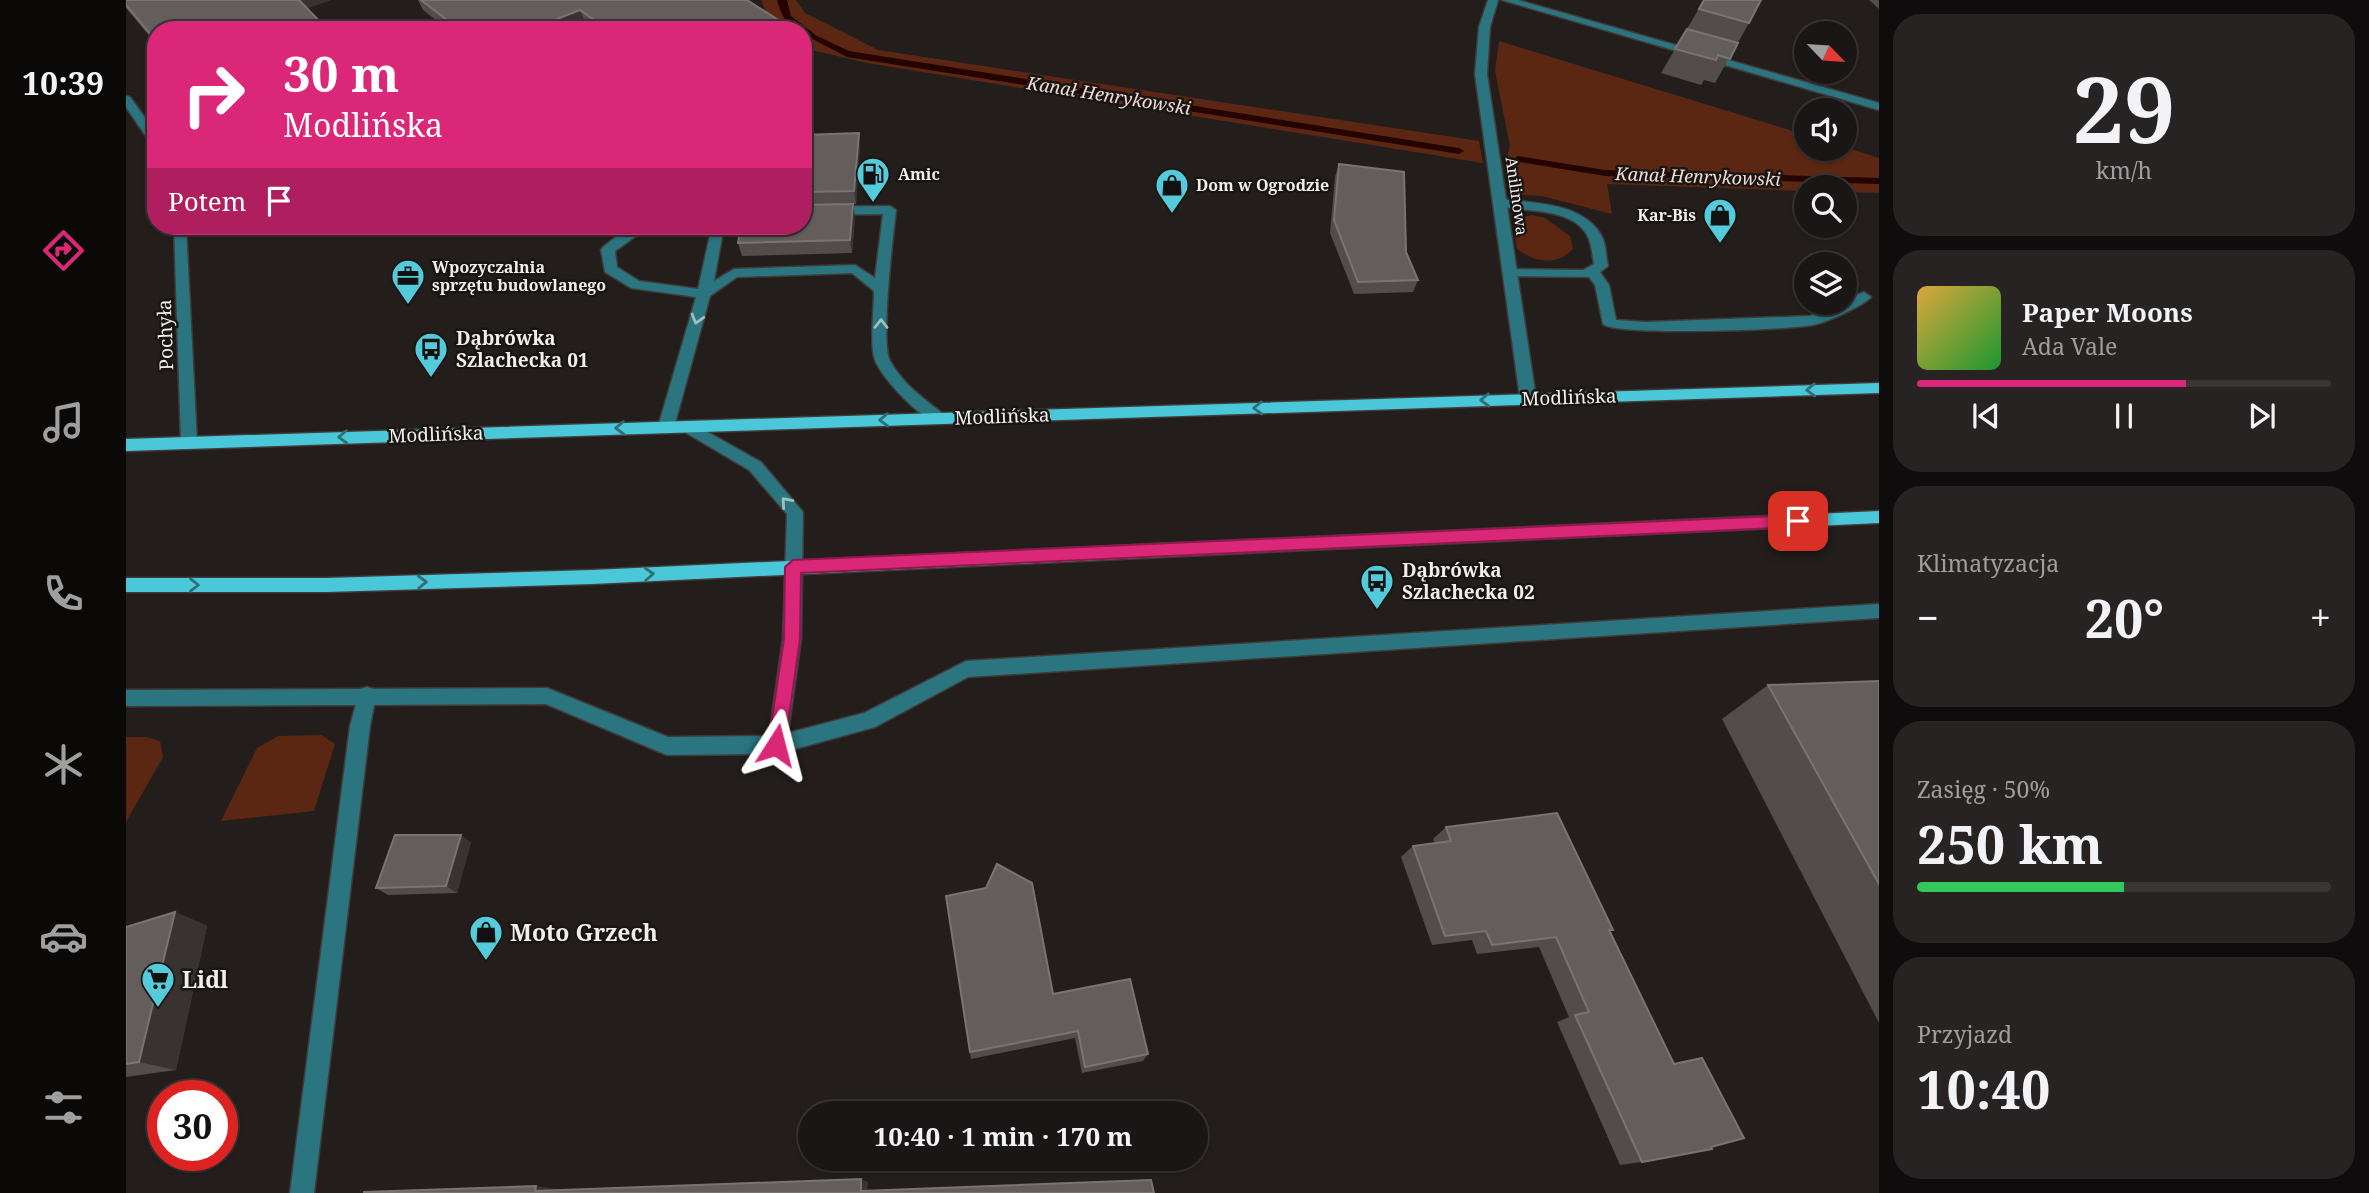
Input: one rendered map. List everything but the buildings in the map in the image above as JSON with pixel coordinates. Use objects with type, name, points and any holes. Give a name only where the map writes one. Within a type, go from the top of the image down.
[{"type":"main road","name":"Modlińska","points":[[126,445],[1879,388]]},
{"type":"main road","points":[[126,585],[326,585],[592,577],[1879,517]]},
{"type":"street","name":"Anilinowa","points":[[1493,0],[1486,13],[1483,30],[1481,74],[1528,398]]},
{"type":"street","points":[[1507,0],[1879,107]]},
{"type":"street","points":[[126,99],[147,129]]},
{"type":"street","points":[[1501,203],[1560,211],[1584,223],[1596,236],[1601,267],[1585,274],[1511,273]]},
{"type":"street","points":[[812,211],[890,210],[881,289],[881,358],[899,386],[938,418]]},
{"type":"street","name":"Pochyła","points":[[180,235],[189,443]]},
{"type":"street","points":[[627,235],[608,250],[610,270],[636,285],[704,294],[734,273],[855,269],[881,289]]},
{"type":"street","points":[[666,427],[704,294],[716,235]]},
{"type":"street","points":[[1592,271],[1602,285],[1610,324],[1646,327],[1812,321],[1864,298]]},
{"type":"street","points":[[688,427],[755,466],[795,512],[792,639],[776,745]]},
{"type":"street","points":[[126,698],[547,696],[667,746],[776,745],[868,721],[966,669],[1150,655],[1879,611]]},
{"type":"street","points":[[302,1193],[360,726],[367,695]]},
{"type":"shaded area","points":[[761,0],[796,0],[805,13],[878,50],[1479,141],[1483,163],[867,63],[812,50],[812,21],[775,21]]},
{"type":"shaded area","points":[[1499,41],[1794,131],[1794,161],[1857,161],[1857,151],[1879,158],[1879,193],[1857,192],[1857,175],[1794,175],[1794,191],[1607,184],[1612,214],[1542,196],[1509,194],[1504,167],[1510,146],[1495,71]]},
{"type":"shaded area","points":[[1532,215],[1545,218],[1570,236],[1573,249],[1560,258],[1545,261],[1517,249],[1514,225],[1523,217]]},
{"type":"shaded area","points":[[322,735],[335,744],[314,811],[221,821],[257,748],[278,736]]},
{"type":"shaded area","points":[[126,737],[146,737],[160,741],[163,757],[126,822]]},
{"type":"waterway","name":"Kanał Henrykowski","points":[[782,0],[787,17],[792,21]]},
{"type":"waterway","name":"Kanał Henrykowski","points":[[812,36],[847,54],[1459,151]]},
{"type":"waterway","name":"Kanał Henrykowski","points":[[1518,159],[1605,173],[1879,181]]},
{"type":"place","name":"Amic","points":[[873,204]]},
{"type":"place","name":"Dom w Ogrodzie","points":[[1172,215]]},
{"type":"place","name":"Kar-Bis","points":[[1720,245]]},
{"type":"place","name":"Wpozyczalnia sprzętu budowlanego","points":[[408,306]]},
{"type":"place","name":"Dąbrówka Szlachecka 01","points":[[431,379]]},
{"type":"place","name":"Dąbrówka Szlachecka 02","points":[[1377,611]]},
{"type":"place","name":"Moto Grzech","points":[[486,962]]},
{"type":"place","name":"Lidl","points":[[158,1009]]},
{"type":"route","points":[[776,745],[792,639],[793,567],[1798,521]]}]
